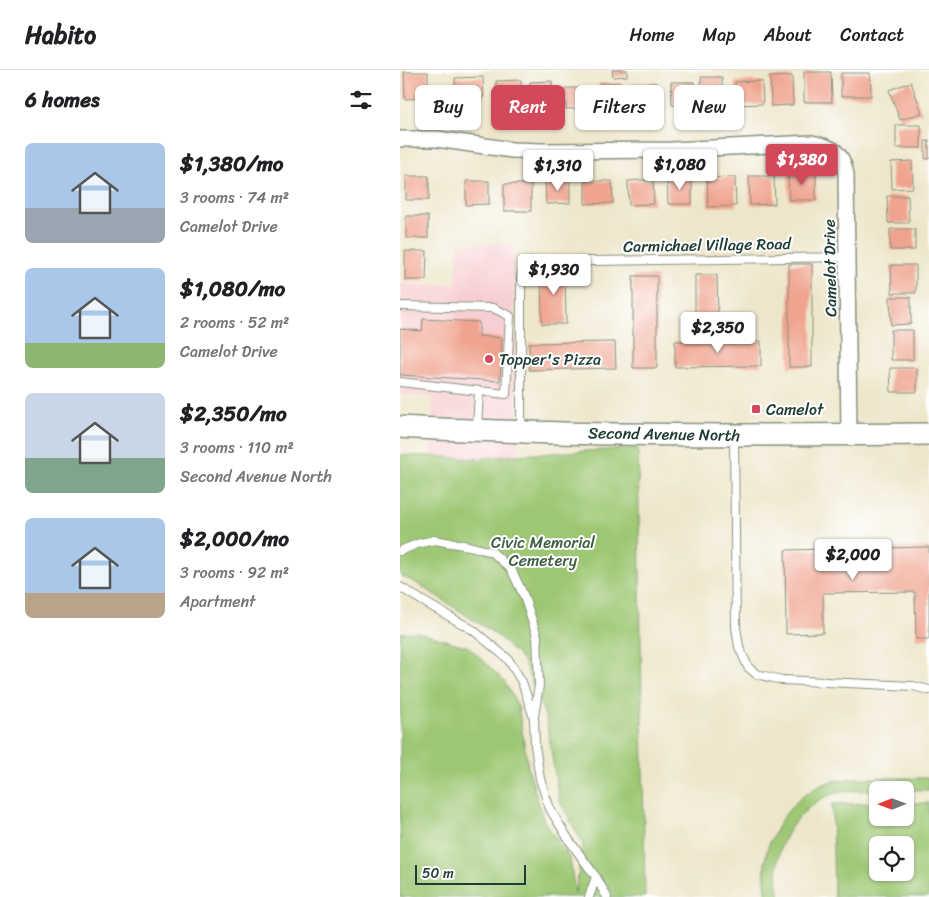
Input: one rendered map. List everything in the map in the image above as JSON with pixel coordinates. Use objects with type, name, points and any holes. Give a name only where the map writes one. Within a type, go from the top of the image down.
[{"type":"main road","name":"Second Avenue North","points":[[400,427],[601,434],[929,434]]},
{"type":"street","name":"Camelot Drive","points":[[400,140],[437,139],[512,150],[542,151],[672,150],[812,143],[825,146],[836,152],[844,162],[846,174],[849,435]]},
{"type":"lane","name":"Carmichael Village Road","points":[[521,432],[521,277],[524,266],[532,262],[847,257]]},
{"type":"lane","points":[[400,306],[493,308],[510,316],[506,394],[400,382]]},
{"type":"lane","points":[[477,431],[478,391]]},
{"type":"lane","points":[[734,435],[736,627],[739,647],[748,667],[756,674],[782,680],[913,686],[929,690]]},
{"type":"lane","points":[[400,552],[417,544],[434,540],[492,552],[511,568],[524,596],[537,636],[539,685],[534,718],[535,746],[540,779],[550,809],[607,897]]},
{"type":"lane","points":[[400,586],[473,630],[508,659],[522,682],[534,718]]},
{"type":"lane","points":[[589,897],[596,878]]},
{"type":"shaded area","points":[[513,243],[518,455],[474,459],[431,456],[433,397],[400,395],[400,284],[456,285],[458,244]]},
{"type":"green space","name":"Civic Memorial Cemetery","points":[[638,448],[645,897],[400,897],[400,633],[417,632],[469,647],[504,681],[518,706],[528,767],[544,821],[570,859],[575,894],[583,844],[559,800],[546,718],[523,661],[498,636],[420,585],[400,575],[400,455],[474,459]]},
{"type":"green space","points":[[858,778],[929,778],[929,790],[914,790],[914,781],[869,781],[869,790],[835,793],[814,804],[792,826],[783,843],[777,868],[780,897],[767,897],[764,872],[766,853],[787,812],[815,788],[841,780]]},
{"type":"green space","points":[[869,803],[869,826],[914,826],[914,803],[929,803],[929,897],[834,897],[832,804]]},
{"type":"building","points":[[612,70],[627,70],[627,76],[613,77]]},
{"type":"building","points":[[404,72],[428,72],[428,85],[415,85],[415,99],[405,99]]},
{"type":"building","points":[[804,72],[831,72],[832,102],[804,102]]},
{"type":"building","points":[[841,73],[870,73],[871,96],[841,96]]},
{"type":"building","points":[[792,76],[793,105],[771,106],[770,77]]},
{"type":"building","points":[[483,77],[484,97],[481,97],[481,85],[455,85],[455,78]]},
{"type":"building","points":[[701,77],[722,77],[722,85],[701,85]]},
{"type":"building","points":[[521,80],[521,85],[496,85],[496,81]]},
{"type":"building","points":[[552,81],[552,85],[530,85],[530,82]]},
{"type":"building","points":[[762,81],[763,104],[744,105],[744,85],[735,85],[735,82]]},
{"type":"building","points":[[671,82],[694,82],[694,85],[674,85],[674,105],[672,105]]},
{"type":"building","points":[[911,82],[922,113],[900,120],[889,90]]},
{"type":"building","points":[[599,83],[622,83],[622,85],[599,85]]},
{"type":"building","points":[[634,83],[657,83],[657,85],[634,85]]},
{"type":"building","points":[[565,88],[575,88],[575,109],[566,109]]},
{"type":"building","points":[[896,125],[921,125],[921,148],[896,148]]},
{"type":"building","points":[[925,141],[929,141],[929,159],[925,159]]},
{"type":"building","points":[[912,161],[913,188],[892,189],[891,162]]},
{"type":"building","points":[[788,172],[816,172],[816,200],[789,200]]},
{"type":"building","points":[[406,176],[429,176],[429,200],[406,200]]},
{"type":"building","points":[[749,176],[774,176],[775,204],[750,205]]},
{"type":"building","points":[[692,177],[692,204],[668,204],[667,178]]},
{"type":"building","points":[[735,177],[736,206],[708,207],[707,178]]},
{"type":"building","points":[[545,180],[570,180],[570,203],[546,204]]},
{"type":"building","points":[[653,180],[654,204],[629,205],[628,181]]},
{"type":"building","points":[[466,181],[489,181],[489,204],[466,205]]},
{"type":"building","points":[[585,181],[612,181],[613,203],[585,204]]},
{"type":"building","points":[[504,184],[531,184],[531,211],[504,211]]},
{"type":"building","points":[[887,196],[908,196],[909,223],[888,223]]},
{"type":"building","points":[[406,216],[428,216],[428,238],[406,238]]},
{"type":"building","points":[[890,229],[915,229],[915,250],[890,250]]},
{"type":"building","points":[[405,251],[427,251],[426,280],[405,280]]},
{"type":"building","points":[[789,264],[812,264],[812,367],[789,367]]},
{"type":"building","points":[[891,265],[916,265],[916,293],[892,293]]},
{"type":"building","points":[[541,269],[565,269],[566,324],[542,324]]},
{"type":"building","points":[[695,275],[717,275],[718,322],[695,322]]},
{"type":"building","points":[[633,276],[657,276],[657,368],[633,368]]},
{"type":"building","points":[[890,297],[911,297],[911,324],[891,325]]},
{"type":"building","points":[[423,319],[479,322],[479,336],[502,338],[500,381],[400,375],[400,329],[422,331]]},
{"type":"building","points":[[891,330],[913,330],[913,360],[891,360]]},
{"type":"building","points":[[675,341],[761,341],[761,366],[675,367]]},
{"type":"building","points":[[615,342],[616,368],[529,370],[529,343]]},
{"type":"building","points":[[890,368],[917,368],[917,392],[891,392]]},
{"type":"building","points":[[929,547],[929,639],[916,639],[915,592],[823,593],[823,633],[786,634],[785,550]]},
{"type":"place","name":"Topper's Pizza","points":[[489,359]]},
{"type":"place","name":"Camelot","points":[[756,409]]}]
